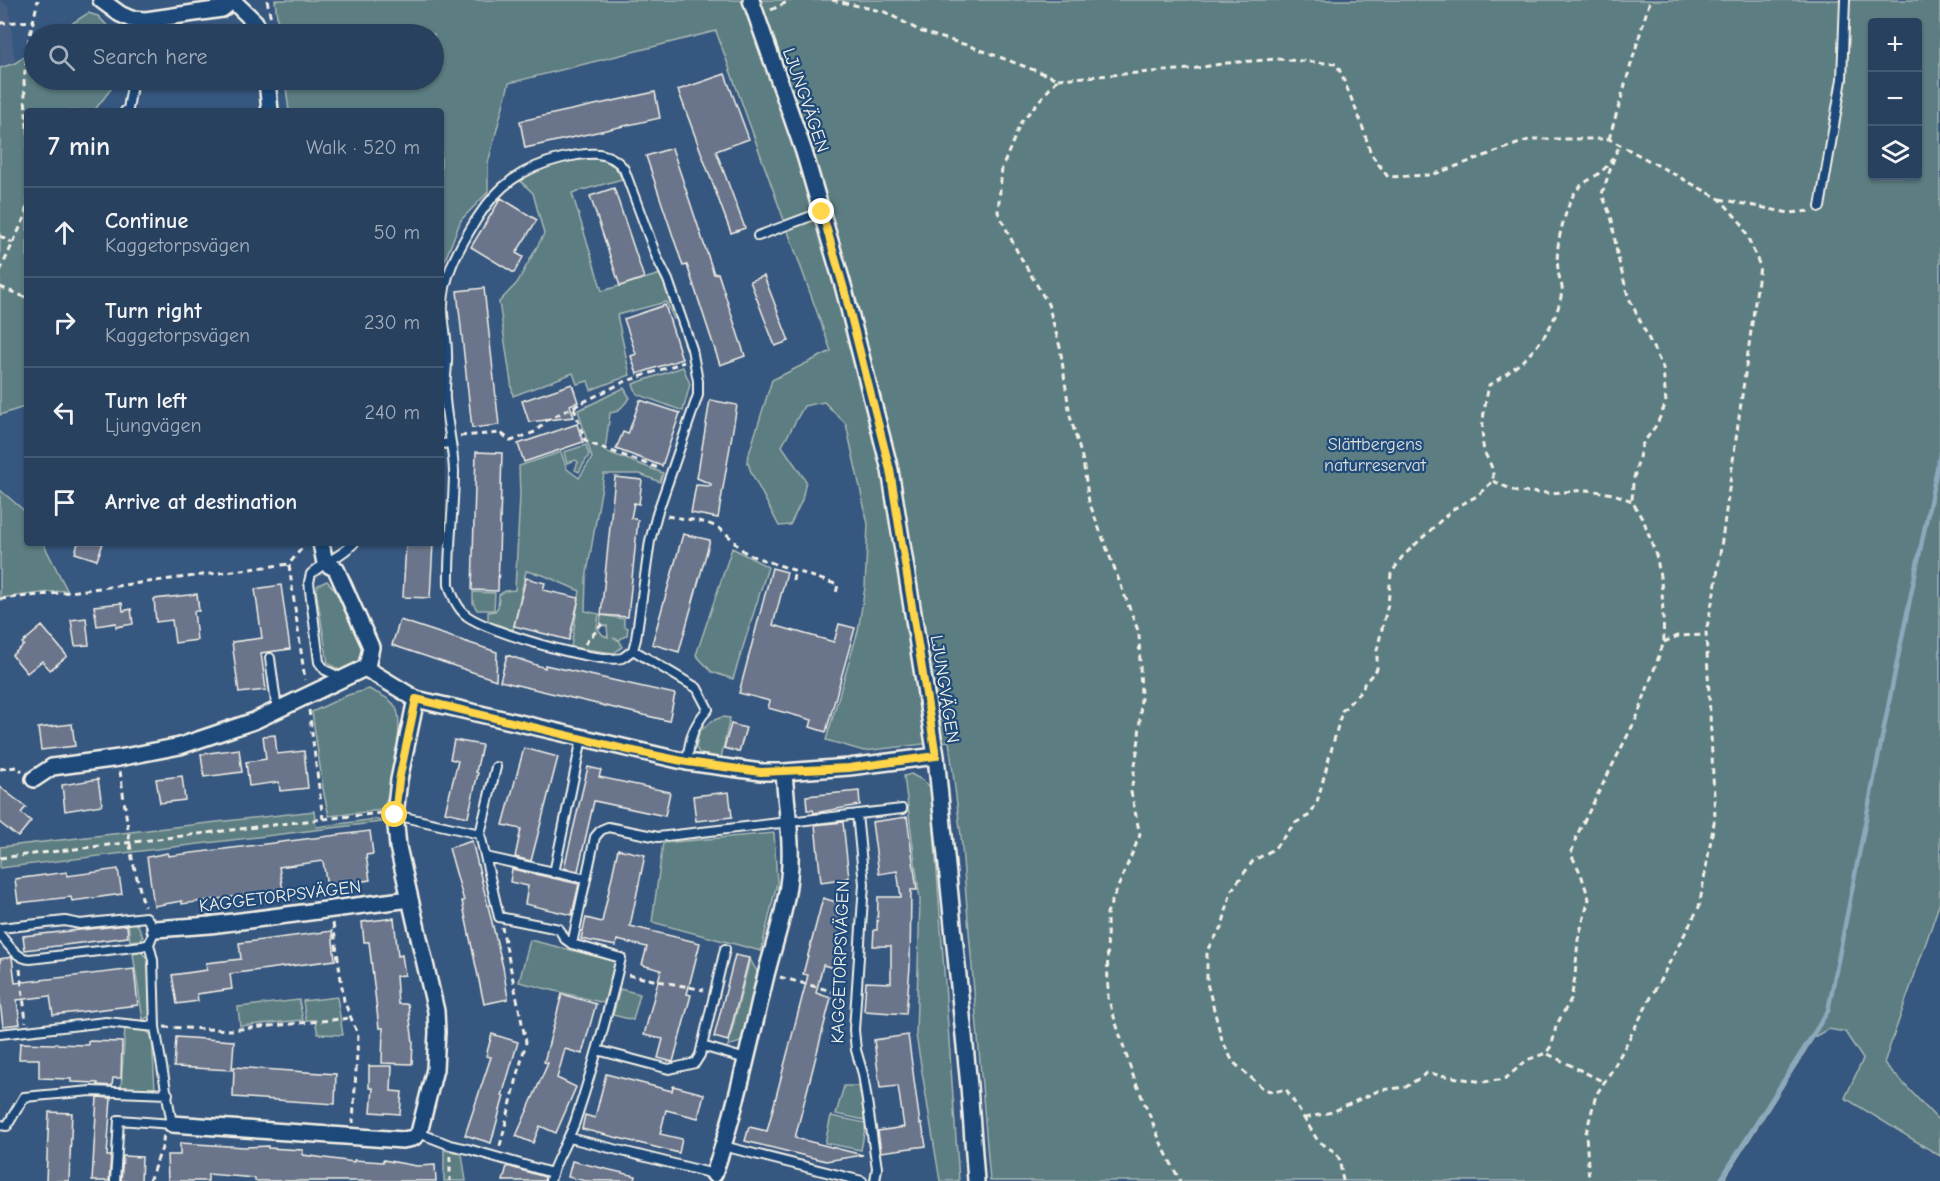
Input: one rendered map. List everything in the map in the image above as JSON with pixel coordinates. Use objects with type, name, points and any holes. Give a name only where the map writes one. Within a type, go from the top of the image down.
[{"type":"street","points":[[101,0],[133,24]]},
{"type":"street","points":[[151,24],[222,9],[233,0],[256,24]]},
{"type":"street","name":"LJUNGVÄGEN","points":[[752,0],[822,212],[890,470],[936,756],[968,1074],[976,1181]]},
{"type":"street","points":[[268,90],[270,108]]},
{"type":"street","points":[[34,779],[52,766],[119,759],[180,746],[254,721],[365,668],[371,647],[336,569],[324,563],[321,546]]},
{"type":"street","points":[[365,668],[416,699],[687,762],[761,772],[784,772],[849,768],[936,756]]},
{"type":"street","points":[[172,1124],[403,1140],[413,1138],[419,1133],[435,1069],[436,1011],[398,847],[395,815],[399,780],[416,699]]},
{"type":"street","points":[[713,1178],[746,1059],[790,876],[784,772]]},
{"type":"street","name":"KAGGETORPSVÄGEN","points":[[150,930],[210,925],[410,899]]},
{"type":"lane","points":[[1820,207],[1842,79],[1845,0]]},
{"type":"lane","points":[[127,108],[131,90]]},
{"type":"lane","points":[[444,291],[460,245],[496,193],[519,174],[542,163],[596,153],[609,155],[624,169],[657,258],[668,279],[694,359],[698,381],[698,395],[650,541],[636,639],[633,650],[628,655],[620,658],[602,658],[503,634],[481,625],[465,614],[454,602],[449,585],[454,470],[444,397],[447,353],[444,322]]},
{"type":"lane","points":[[758,236],[822,212]]},
{"type":"lane","points":[[444,443],[450,440]]},
{"type":"lane","points":[[344,679],[334,676],[319,662],[309,582],[311,574],[351,546]]},
{"type":"lane","points":[[633,650],[697,688],[701,694],[708,709],[698,720],[691,734],[687,762]]},
{"type":"lane","points":[[270,658],[277,710]]},
{"type":"lane","points":[[554,873],[582,738]]},
{"type":"lane","points":[[419,1133],[551,1177],[570,1138],[597,1050],[621,958],[572,944],[565,939],[559,929],[499,917],[480,834],[496,767]]},
{"type":"lane","points":[[572,944],[595,837],[601,830],[608,827],[658,837],[902,809]]},
{"type":"lane","name":"KAGGETORPSVÄGEN","points":[[857,814],[864,884],[854,1030],[877,1168],[875,1181]]},
{"type":"lane","points":[[395,815],[480,834]]},
{"type":"lane","points":[[486,857],[586,879]]},
{"type":"lane","points":[[0,928],[65,921],[150,930]]},
{"type":"lane","points":[[0,936],[23,959],[30,959],[142,946],[150,930]]},
{"type":"lane","points":[[115,1181],[119,1120],[172,1124],[154,1026],[150,930]]},
{"type":"lane","points":[[597,1050],[669,1069],[695,1062],[700,1055],[725,949]]},
{"type":"lane","points":[[0,1034],[106,1022],[154,1026]]},
{"type":"lane","points":[[702,1047],[746,1059]]},
{"type":"lane","points":[[0,1125],[7,1126],[24,1097],[91,1091],[168,1094]]},
{"type":"lane","points":[[570,1138],[713,1178]]},
{"type":"lane","points":[[723,1146],[862,1181]]},
{"type":"path","points":[[33,24],[38,0]]},
{"type":"path","points":[[758,18],[791,0]]},
{"type":"path","points":[[832,0],[885,12],[922,32],[970,46],[1058,79],[1180,70],[1277,59],[1337,64],[1362,122],[1371,154],[1388,177],[1432,175],[1531,139],[1610,140],[1720,199],[1789,213],[1808,212],[1820,207]]},
{"type":"path","points":[[1610,140],[1650,0]]},
{"type":"path","points":[[0,22],[34,21]]},
{"type":"path","points":[[1058,79],[1021,122],[1002,168],[998,212],[1017,251],[1048,304],[1060,347],[1070,416],[1083,461],[1089,502],[1139,633],[1141,697],[1139,739],[1131,792],[1140,835],[1107,913],[1108,998],[1132,1073],[1161,1143],[1180,1181]]},
{"type":"path","points":[[25,90],[26,108]]},
{"type":"path","points":[[1304,1118],[1332,1112],[1380,1090],[1406,1087],[1427,1073],[1484,1082],[1505,1079],[1527,1060],[1546,1053],[1552,1045],[1556,1026],[1570,999],[1575,977],[1578,939],[1589,899],[1581,874],[1571,854],[1577,835],[1637,717],[1664,642],[1662,589],[1657,558],[1648,530],[1632,501],[1633,482],[1642,445],[1657,424],[1666,403],[1663,368],[1628,296],[1617,254],[1612,220],[1602,194],[1620,145]]},
{"type":"path","points":[[1343,1181],[1339,1158],[1335,1152],[1318,1141],[1286,1089],[1274,1092],[1264,1089],[1233,1062],[1222,1040],[1207,983],[1208,950],[1222,927],[1231,891],[1253,861],[1274,849],[1295,823],[1310,815],[1317,802],[1342,711],[1363,689],[1364,684],[1377,669],[1377,650],[1388,604],[1391,574],[1402,557],[1453,509],[1477,496],[1492,481],[1494,468],[1484,448],[1484,414],[1488,385],[1508,374],[1529,355],[1556,319],[1562,289],[1558,271],[1559,239],[1570,202],[1578,187],[1604,169],[1615,155]]},
{"type":"path","points":[[1588,1181],[1586,1133],[1596,1095],[1699,907],[1715,817],[1706,635],[1716,583],[1760,266],[1742,224],[1720,199]]},
{"type":"path","points":[[0,271],[24,219]]},
{"type":"path","points":[[0,236],[13,243]]},
{"type":"path","points":[[0,287],[24,296]]},
{"type":"path","points":[[450,440],[501,433],[510,441],[535,432],[547,420],[624,382],[694,359]]},
{"type":"path","points":[[574,408],[585,440],[589,443],[671,472]]},
{"type":"path","points":[[1492,481],[1517,492],[1550,493],[1588,490],[1614,494],[1632,501]]},
{"type":"path","points":[[657,514],[714,526],[722,530],[749,555],[838,585],[837,593]]},
{"type":"path","points":[[0,599],[289,564],[304,546]]},
{"type":"path","points":[[793,581],[794,572]]},
{"type":"path","points":[[578,653],[603,622]]},
{"type":"path","points":[[1664,642],[1678,636],[1706,635]]},
{"type":"path","points":[[119,759],[130,843],[150,930]]},
{"type":"path","points":[[0,769],[17,767],[34,779]]},
{"type":"path","points":[[0,858],[376,812],[395,815]]},
{"type":"path","points":[[331,910],[344,1001],[358,1035],[352,1136]]},
{"type":"path","points":[[497,1158],[526,1042],[499,917]]},
{"type":"path","points":[[18,955],[27,1031]]},
{"type":"path","points":[[617,973],[715,993]]},
{"type":"path","points":[[766,974],[857,998]]},
{"type":"path","points":[[154,1026],[231,1030],[351,1018]]},
{"type":"path","points":[[1546,1053],[1604,1082]]},
{"type":"path","points":[[149,1181],[162,1148],[165,1133],[172,1124]]},
{"type":"path","points":[[450,1145],[450,1181]]},
{"type":"shaded area","points":[[0,0],[9,7],[15,63],[0,68]]},
{"type":"green space","name":"Slättbergens naturreservat","points":[[275,0],[1940,0],[1940,902],[1884,1063],[1940,1122],[1940,1156],[1845,1098],[1863,1059],[1845,1032],[1828,1029],[1814,1037],[1723,1181],[990,1181],[961,836],[949,741],[864,751],[826,740],[858,631],[865,587],[868,524],[846,424],[824,402],[804,406],[782,446],[806,481],[802,500],[790,525],[779,526],[747,460],[772,380],[831,351],[716,31],[509,83],[488,163],[488,192],[461,220],[444,262],[444,108],[289,108],[286,90],[444,90],[444,24],[278,24]]},
{"type":"green space","points":[[88,13],[98,16],[106,24],[71,24]]},
{"type":"green space","points":[[24,57],[24,90],[110,90],[96,108],[24,108],[24,407],[0,415],[0,68]]},
{"type":"green space","points":[[586,158],[612,161],[622,179],[572,193],[602,291],[661,274],[678,315],[674,319],[666,302],[617,315],[630,375],[591,390],[588,381],[577,384],[573,373],[513,396],[499,302],[517,283],[544,234],[533,193],[517,178],[555,163]]},
{"type":"green space","points":[[683,367],[690,384],[683,411],[637,394],[633,384]]},
{"type":"green space","points":[[624,388],[630,398],[618,411],[610,413],[605,451],[663,473],[660,482],[640,474],[604,474],[586,579],[585,611],[599,614],[597,628],[608,637],[607,626],[600,625],[601,615],[624,619],[624,626],[628,628],[627,635],[619,640],[613,638],[620,641],[622,647],[614,653],[571,647],[580,591],[543,575],[526,571],[513,630],[488,623],[488,612],[495,611],[498,607],[499,595],[505,591],[515,590],[520,496],[519,466],[561,452],[567,469],[579,478],[592,458],[578,410]]},
{"type":"green space","points":[[586,445],[589,455],[579,472],[575,470],[578,462],[576,460],[567,463],[564,452]]},
{"type":"green space","points":[[0,490],[24,510],[24,546],[45,546],[67,590],[0,598]]},
{"type":"green space","points":[[732,548],[768,567],[733,679],[712,672],[696,655]]},
{"type":"green space","points":[[327,581],[335,590],[362,649],[356,667],[342,672],[328,663],[316,590],[318,585]]},
{"type":"green space","points":[[473,592],[495,593],[494,610],[477,610],[473,603]]},
{"type":"green space","points":[[369,689],[391,702],[398,716],[396,758],[386,801],[383,810],[329,816],[312,712],[348,695]]},
{"type":"green space","points":[[722,717],[730,718],[721,758],[700,754],[696,748],[699,732],[712,721]]},
{"type":"green space","points":[[911,774],[931,788],[959,1181],[940,1181],[916,1035],[920,900],[904,776]]},
{"type":"green space","points":[[314,811],[316,827],[376,819],[381,822],[0,868],[0,847]]},
{"type":"green space","points":[[774,833],[777,883],[761,951],[652,922],[663,843]]},
{"type":"green space","points":[[128,921],[138,925],[143,937],[140,940],[130,941]]},
{"type":"green space","points":[[530,940],[615,961],[604,1003],[519,982]]},
{"type":"green space","points":[[141,952],[148,959],[150,1016],[143,1020],[133,954]]},
{"type":"green space","points":[[750,959],[759,975],[741,1042],[728,1046]]},
{"type":"green space","points":[[620,989],[640,994],[633,1020],[613,1015]]},
{"type":"green space","points":[[337,997],[343,1035],[318,1034],[315,1020],[306,1020],[303,1001]]},
{"type":"green space","points":[[299,1000],[303,1020],[240,1026],[238,1007]]},
{"type":"green space","points":[[125,1027],[144,1029],[152,1036],[155,1090],[121,1089]]},
{"type":"green space","points":[[844,1086],[859,1086],[865,1120],[836,1114]]},
{"type":"green space","points":[[831,1116],[866,1123],[861,1150],[825,1143]]},
{"type":"green space","points":[[444,1150],[462,1154],[466,1181],[444,1181]]},
{"type":"building","points":[[725,74],[749,139],[716,151],[745,228],[731,233],[678,90]]},
{"type":"building","points":[[655,92],[660,118],[525,148],[520,121]]},
{"type":"building","points":[[672,148],[714,274],[718,273],[745,356],[720,365],[687,265],[683,266],[646,156]]},
{"type":"building","points":[[614,188],[644,278],[620,286],[590,196]]},
{"type":"building","points":[[501,198],[537,220],[516,253],[523,257],[514,273],[471,247]]},
{"type":"building","points":[[764,276],[789,341],[775,346],[750,281]]},
{"type":"building","points":[[484,288],[499,425],[472,428],[457,291]]},
{"type":"building","points":[[665,305],[682,359],[637,374],[631,356],[636,354],[624,319]]},
{"type":"building","points":[[572,384],[578,402],[570,405],[574,417],[529,422],[522,401]]},
{"type":"building","points":[[640,400],[680,413],[662,466],[616,449],[623,432],[628,434]]},
{"type":"building","points":[[710,400],[737,405],[718,518],[691,513],[696,485],[711,486],[697,478]]},
{"type":"building","points":[[577,424],[583,442],[524,462],[518,444]]},
{"type":"building","points":[[476,452],[502,453],[498,591],[472,590]]},
{"type":"building","points":[[615,477],[642,480],[639,504],[634,503],[631,518],[638,520],[628,617],[601,615]]},
{"type":"building","points":[[683,534],[710,540],[679,652],[652,644]]},
{"type":"building","points":[[77,546],[102,546],[97,560],[75,553]]},
{"type":"building","points":[[406,546],[433,546],[430,598],[403,597]]},
{"type":"building","points":[[772,568],[787,572],[773,625],[834,642],[839,624],[855,628],[826,732],[810,727],[812,720],[768,708],[770,701],[739,693]]},
{"type":"building","points":[[526,578],[545,583],[543,590],[579,598],[569,640],[514,626]]},
{"type":"building","points":[[281,585],[290,649],[261,653],[266,690],[239,693],[232,642],[262,638],[255,589]]},
{"type":"building","points":[[197,594],[199,611],[194,611],[197,640],[175,643],[172,620],[156,622],[154,599]]},
{"type":"building","points":[[122,603],[123,611],[131,609],[133,624],[116,627],[116,623],[97,626],[94,606]]},
{"type":"building","points":[[86,618],[89,645],[75,646],[71,620]]},
{"type":"building","points":[[400,620],[497,652],[496,680],[392,645]]},
{"type":"building","points":[[42,626],[67,656],[50,670],[42,661],[27,673],[12,655]]},
{"type":"building","points":[[507,655],[545,668],[545,665],[675,694],[669,721],[500,681]]},
{"type":"building","points":[[72,724],[75,746],[41,750],[38,728]]},
{"type":"building","points":[[731,724],[746,728],[739,752],[724,748]]},
{"type":"building","points":[[275,735],[277,754],[304,751],[308,788],[280,791],[279,782],[249,786],[246,762],[266,759],[263,736]]},
{"type":"building","points":[[454,740],[482,745],[468,817],[445,812],[458,761],[450,759]]},
{"type":"building","points":[[524,748],[558,757],[531,861],[515,857],[521,829],[503,825]]},
{"type":"building","points":[[239,749],[242,772],[204,777],[201,754]]},
{"type":"building","points":[[588,767],[601,770],[599,777],[670,792],[665,816],[594,801],[578,871],[564,868]]},
{"type":"building","points":[[182,776],[185,800],[160,803],[156,779]]},
{"type":"building","points":[[98,779],[102,805],[65,811],[62,785]]},
{"type":"building","points":[[0,787],[26,807],[21,813],[31,821],[18,837],[0,823]]},
{"type":"building","points":[[859,791],[860,805],[814,813],[813,810],[807,810],[806,796]]},
{"type":"building","points":[[729,792],[732,817],[696,821],[693,796]]},
{"type":"building","points":[[907,817],[917,890],[911,890],[910,967],[906,1014],[864,1011],[866,982],[891,983],[891,946],[873,946],[874,930],[877,930],[878,897],[901,897],[897,871],[879,874],[872,822]]},
{"type":"building","points":[[843,822],[849,878],[821,882],[815,825]]},
{"type":"building","points":[[370,831],[373,854],[366,855],[370,880],[327,886],[323,861],[279,867],[283,890],[154,906],[147,857]]},
{"type":"building","points":[[472,841],[503,967],[508,999],[484,1004],[462,901],[464,901],[449,848]]},
{"type":"building","points":[[618,849],[645,855],[630,926],[700,943],[687,994],[691,995],[673,1062],[658,1058],[663,1039],[644,1035],[661,970],[642,965],[647,947],[617,940],[616,946],[581,939],[586,918],[602,922]]},
{"type":"building","points":[[118,869],[122,894],[72,901],[71,897],[18,903],[15,879],[67,872],[67,876]]},
{"type":"building","points":[[512,869],[579,884],[572,915],[525,904],[528,886],[510,882]]},
{"type":"building","points":[[823,898],[839,903],[837,911],[848,914],[834,968],[823,965],[816,993],[831,998],[795,1138],[863,1155],[826,1161],[745,1141],[749,1127],[767,1131],[808,975],[803,974]]},
{"type":"building","points":[[394,918],[398,956],[402,955],[405,975],[396,976],[398,1004],[408,1004],[413,1043],[412,1064],[382,1063],[383,1028],[379,1028],[369,942],[364,942],[362,922]]},
{"type":"building","points":[[127,925],[128,937],[25,950],[23,936]]},
{"type":"building","points":[[332,931],[335,960],[230,974],[232,989],[197,994],[198,1001],[177,1004],[172,975],[207,970],[206,963],[241,959],[239,943]]},
{"type":"building","points":[[735,955],[749,958],[728,1041],[714,1037]]},
{"type":"building","points":[[12,957],[15,983],[134,969],[138,1005],[53,1015],[50,996],[17,1000],[20,1024],[3,1026],[0,1002],[0,959]]},
{"type":"building","points":[[562,994],[596,1004],[582,1054],[565,1049],[557,1078],[576,1087],[556,1133],[540,1126],[533,1143],[516,1136],[548,1063],[544,1062]]},
{"type":"building","points":[[492,1034],[518,1042],[491,1143],[465,1135],[491,1057],[486,1056]]},
{"type":"building","points":[[908,1035],[920,1124],[922,1124],[926,1146],[881,1152],[878,1131],[904,1127],[898,1086],[880,1088],[874,1040]]},
{"type":"building","points":[[176,1037],[234,1041],[232,1070],[174,1067]]},
{"type":"building","points":[[88,1041],[122,1042],[121,1078],[113,1078],[112,1086],[71,1082],[71,1079],[39,1078],[39,1059],[19,1059],[20,1043],[88,1045]]},
{"type":"building","points":[[369,1066],[392,1066],[391,1091],[402,1092],[400,1114],[371,1112],[373,1088],[369,1088]]},
{"type":"building","points":[[234,1067],[336,1074],[335,1104],[233,1097]]},
{"type":"building","points":[[606,1074],[672,1091],[673,1086],[704,1094],[698,1118],[666,1110],[660,1134],[682,1139],[679,1153],[582,1129],[585,1115],[595,1118]]},
{"type":"building","points":[[97,1097],[111,1098],[107,1156],[111,1156],[109,1181],[92,1181]]},
{"type":"building","points":[[49,1112],[72,1113],[69,1181],[46,1181]]},
{"type":"building","points":[[180,1143],[268,1146],[268,1148],[303,1150],[303,1155],[354,1162],[354,1160],[383,1162],[383,1160],[417,1166],[435,1165],[436,1181],[255,1181],[255,1178],[208,1174],[208,1181],[168,1181],[167,1155],[180,1155]]},
{"type":"building","points":[[123,1156],[142,1157],[141,1181],[121,1181]]},
{"type":"building","points":[[572,1161],[636,1176],[635,1181],[586,1181],[568,1177]]},
{"type":"building","points":[[507,1166],[545,1177],[544,1181],[503,1181]]},
{"type":"waterway","points":[[1720,1181],[1828,1011],[1940,454]]},
{"type":"route","points":[[395,815],[399,780],[416,699],[624,749],[687,762],[761,772],[849,768],[936,756],[890,470],[822,212]]}]
